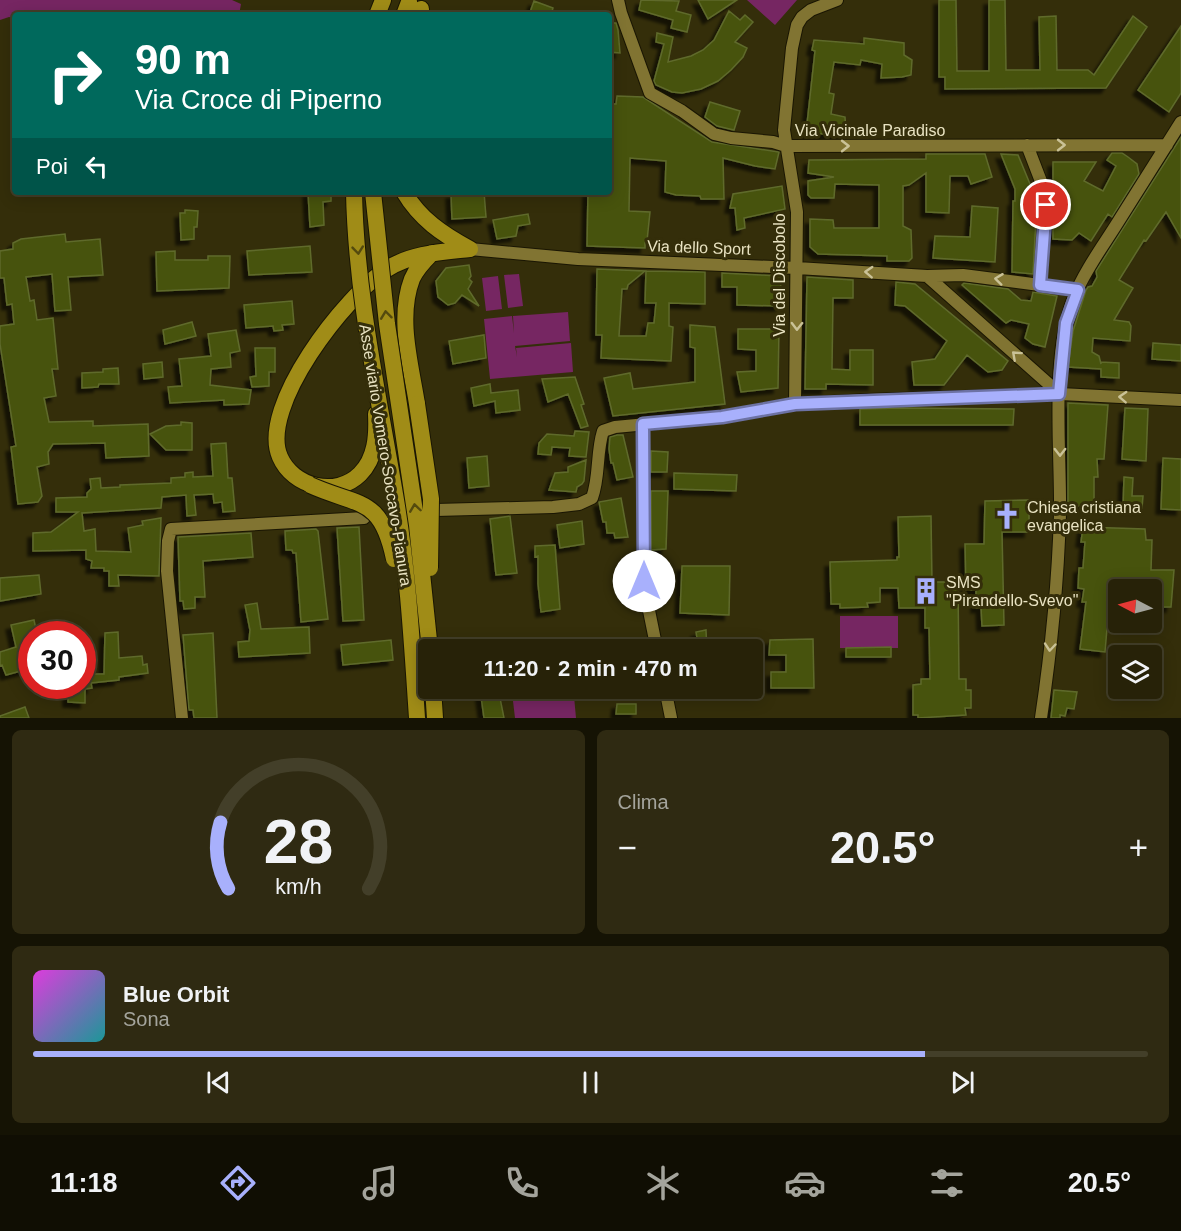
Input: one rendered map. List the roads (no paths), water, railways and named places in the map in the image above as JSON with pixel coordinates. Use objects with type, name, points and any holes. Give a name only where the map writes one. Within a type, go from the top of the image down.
[{"type":"highway","name":"Asse viario Vomero-Soccavo-Pianura","points":[[354,195],[354,219],[367,333],[396,500],[407,586],[417,718]]},
{"type":"highway","name":"Asse viario Vomero-Soccavo-Pianura","points":[[373,195],[387,324],[417,525],[429,639]]},
{"type":"highway","points":[[406,195],[413,208],[431,225],[470,249]]},
{"type":"highway","points":[[411,641],[391,542],[381,522],[363,504],[310,485],[286,469],[279,456],[276,438],[278,418],[286,397],[327,329],[370,281],[389,268],[411,258],[470,249]]},
{"type":"highway","points":[[430,639],[431,499],[406,336],[406,304],[411,280],[417,269],[432,253]]},
{"type":"highway","points":[[310,485],[339,486],[360,475],[371,457],[377,438],[376,393]]},
{"type":"highway","points":[[434,699],[435,718]]},
{"type":"street","name":"Via Vicinale Paradiso","points":[[618,0],[650,93],[682,111],[714,134],[773,142],[786,146],[1167,145]]},
{"type":"street","name":"Via del Discobolo","points":[[795,404],[796,212],[784,130],[792,48],[797,26],[802,17],[811,10],[837,0]]},
{"type":"street","points":[[1041,718],[1057,569],[1060,497],[1059,394],[1066,323],[1078,290],[1094,261],[1181,122]]},
{"type":"street","points":[[1027,145],[1042,184],[1046,205],[1040,285]]},
{"type":"street","name":"Via dello Sport","points":[[470,249],[578,259],[927,276],[963,275],[1078,290]]},
{"type":"street","points":[[927,276],[1059,394]]},
{"type":"street","points":[[436,510],[579,504],[592,498],[596,488],[598,447],[603,431],[615,426],[722,417],[795,404],[1059,394],[1181,400]]},
{"type":"street","points":[[643,424],[644,581],[655,639]]},
{"type":"street","points":[[182,718],[166,571],[171,529],[364,518]]},
{"type":"street","points":[[667,699],[671,718]]},
{"type":"place","name":"Chiesa cristiana evangelica","points":[[1007,516]]},
{"type":"place","name":"SMS \"Pirandello-Svevo\"","points":[[926,591]]}]
